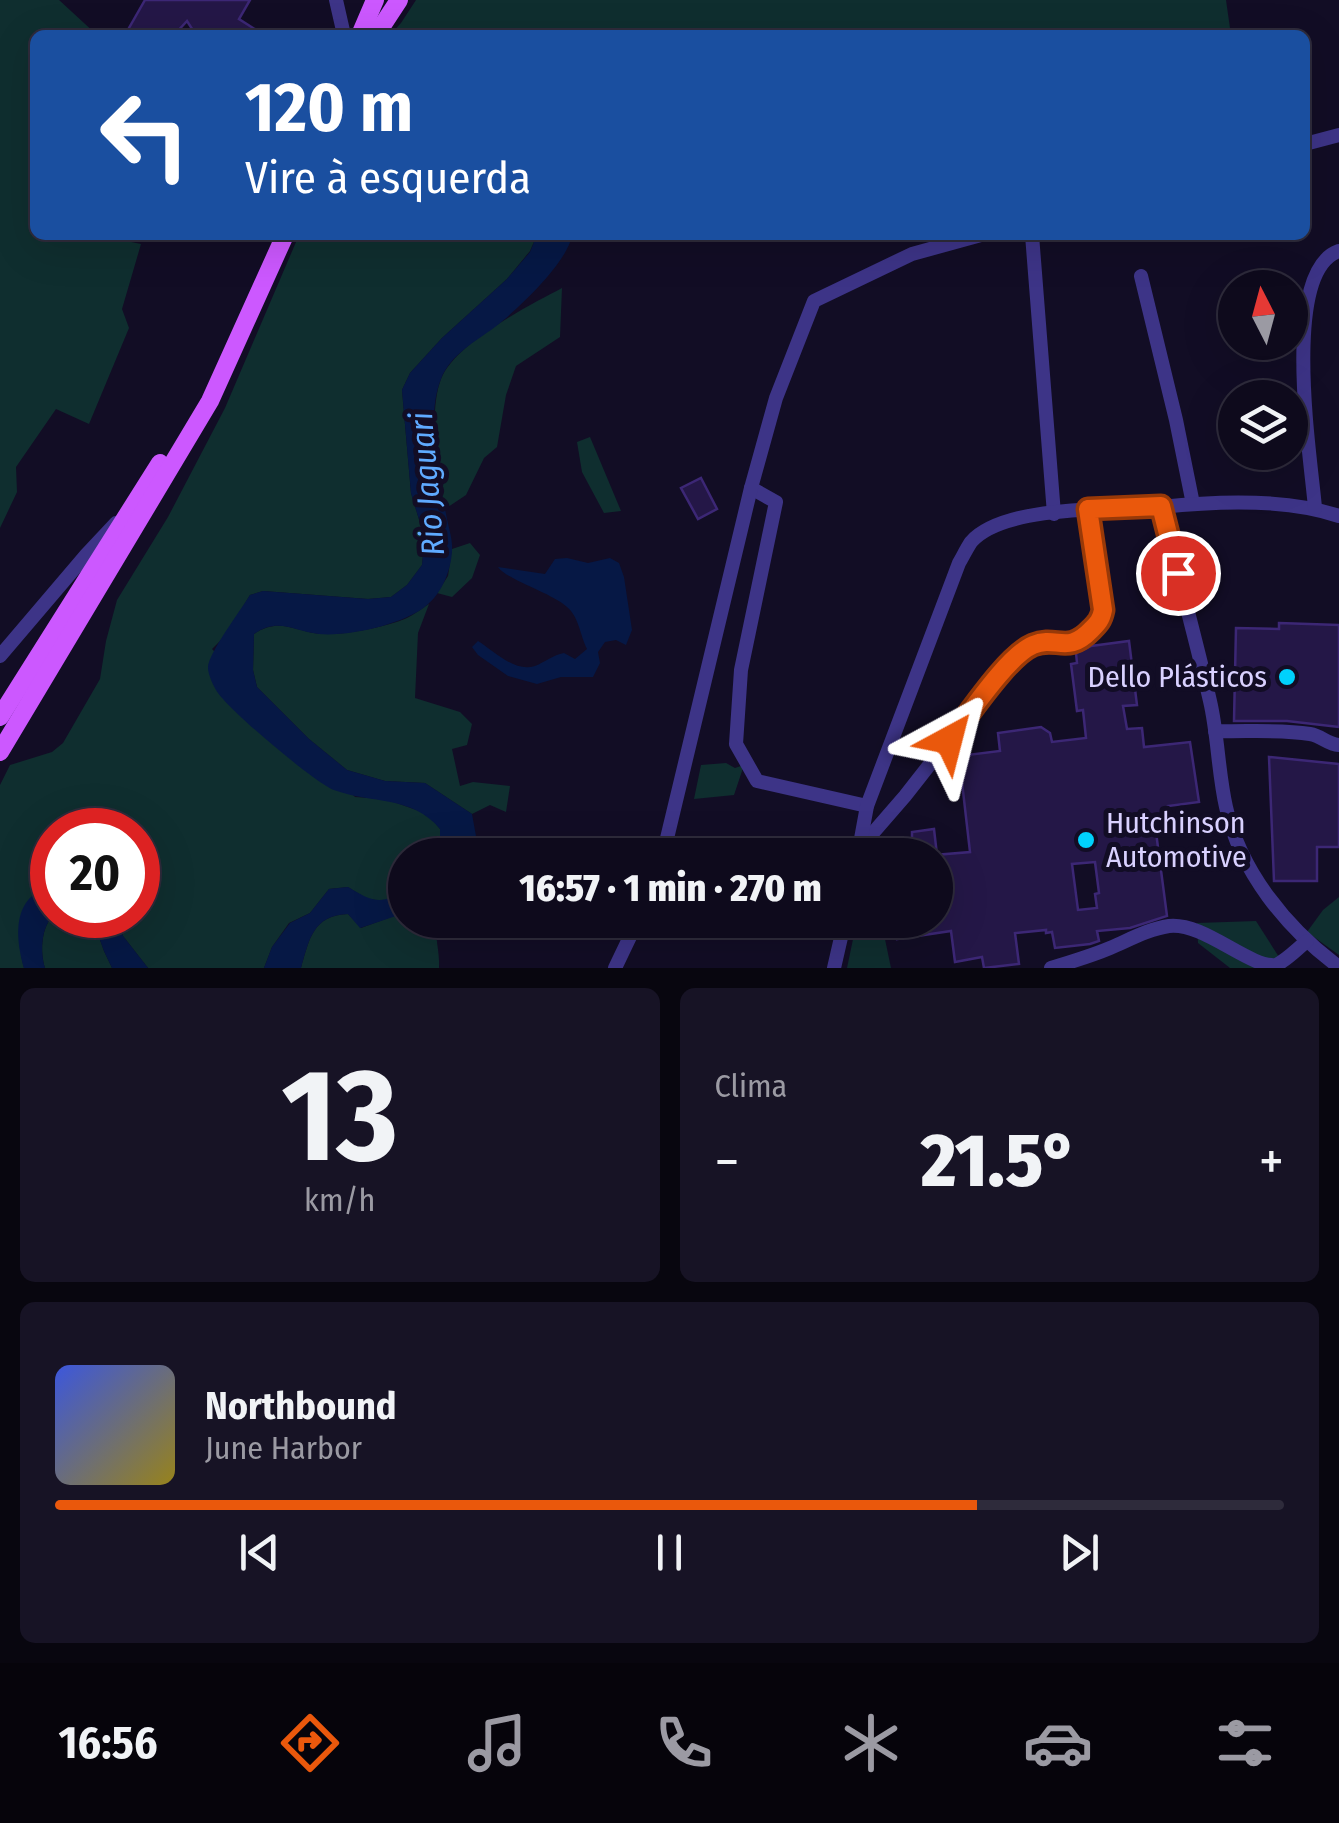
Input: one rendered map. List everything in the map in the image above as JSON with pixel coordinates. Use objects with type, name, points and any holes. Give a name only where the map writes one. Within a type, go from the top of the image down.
[{"type":"main road","points":[[359,30],[365,0]]},
{"type":"main road","points":[[360,30],[374,0]]},
{"type":"main road","points":[[375,30],[384,0]]},
{"type":"main road","points":[[377,30],[399,0]]},
{"type":"main road","points":[[0,717],[215,371],[272,240]]},
{"type":"main road","points":[[0,752],[210,401],[283,240]]},
{"type":"street","points":[[336,0],[343,30]]},
{"type":"street","points":[[1310,143],[1339,135]]},
{"type":"street","points":[[667,838],[750,488],[776,398],[814,301],[912,254],[963,240]]},
{"type":"street","points":[[1032,240],[1054,514]]},
{"type":"street","points":[[1315,508],[1302,337],[1318,269],[1322,260],[1339,251]]},
{"type":"street","points":[[1141,276],[1193,504]]},
{"type":"street","points":[[750,488],[776,502],[741,670],[736,744],[757,781],[867,806]]},
{"type":"street","points":[[861,838],[867,806],[959,563],[972,541],[992,527],[1018,518],[1088,509],[1193,504],[1315,508],[1339,516]]},
{"type":"street","points":[[1161,506],[1211,706],[1235,840],[1256,878],[1307,941],[1339,967]]},
{"type":"street","points":[[0,656],[131,508]]},
{"type":"street","points":[[870,838],[1014,657],[1038,643],[1070,644],[1082,640],[1098,624],[1103,610],[1088,509]]},
{"type":"street","points":[[1214,731],[1306,733],[1339,744]]},
{"type":"street","points":[[1051,968],[1166,926],[1191,928],[1252,963],[1267,967],[1278,965],[1307,941]]},
{"type":"street","points":[[615,968],[629,938]]},
{"type":"street","points":[[834,968],[841,938]]},
{"type":"green space","points":[[0,0],[59,0],[92,30],[30,30],[30,240],[121,240],[141,244],[122,309],[129,328],[89,424],[56,409],[16,467],[17,492],[0,528]]},
{"type":"green space","points":[[416,0],[1226,0],[1230,30],[395,30]]},
{"type":"green space","points":[[297,240],[535,240],[507,279],[410,373],[402,390],[411,493],[424,546],[422,565],[407,585],[391,597],[368,599],[263,591],[250,595],[225,636],[212,649],[355,797],[385,799],[428,814],[440,829],[440,838],[388,838],[388,900],[367,899],[348,887],[329,889],[310,913],[289,923],[272,947],[264,968],[148,968],[125,938],[160,938],[160,808],[30,808],[30,931],[21,955],[24,968],[0,968],[0,785],[10,765],[52,752],[63,743],[100,679],[117,600],[168,517],[225,408]]},
{"type":"green space","points":[[562,288],[560,337],[516,366],[506,395],[497,447],[484,458],[466,495],[445,509],[435,426],[441,379],[449,365],[476,339]]},
{"type":"green space","points":[[590,437],[621,511],[604,513],[582,472],[577,442]]},
{"type":"green space","points":[[470,543],[480,555],[472,578],[452,597],[437,593],[448,576],[452,549]]},
{"type":"green space","points":[[429,604],[418,633],[415,698],[460,712],[472,724],[467,745],[452,749],[460,786],[473,782],[510,786],[506,812],[490,805],[472,814],[425,783],[385,781],[347,770],[257,687],[253,670],[254,634],[264,629],[281,626],[323,634],[352,632],[402,620]]},
{"type":"green space","points":[[726,763],[735,768],[744,765],[734,795],[694,799],[701,765]]},
{"type":"green space","points":[[1339,897],[1339,955],[1307,932],[1323,910]]},
{"type":"green space","points":[[348,914],[361,928],[388,918],[388,938],[436,938],[439,968],[301,968],[314,931],[327,919]]},
{"type":"green space","points":[[1256,921],[1286,968],[1230,968],[1198,943],[1197,923]]},
{"type":"green space","points":[[99,938],[112,968],[45,968],[43,940]]},
{"type":"green space","points":[[853,938],[885,938],[891,968],[847,968]]},
{"type":"water","name":"Rio Jaguari","points":[[535,240],[570,240],[540,285],[464,349],[441,379],[434,410],[435,446],[452,546],[448,573],[437,594],[417,612],[376,628],[319,634],[271,626],[254,634],[253,670],[257,687],[309,739],[347,770],[385,781],[425,783],[472,814],[476,838],[440,838],[440,829],[417,811],[334,790],[291,760],[223,699],[208,668],[218,643],[250,595],[263,591],[368,599],[391,597],[407,585],[422,565],[424,546],[411,493],[402,390],[410,373],[442,338],[507,279]]},
{"type":"water","points":[[610,558],[619,563],[632,630],[626,645],[616,640],[605,642],[598,652],[600,663],[593,677],[561,677],[537,684],[508,676],[472,647],[478,641],[505,660],[527,667],[564,653],[575,659],[587,649],[577,621],[567,607],[498,567],[545,574],[555,559],[588,563]]},
{"type":"water","points":[[348,887],[376,900],[388,898],[388,919],[360,928],[348,914],[336,915],[314,931],[301,968],[264,968],[272,947],[290,923],[310,913],[329,889]]},
{"type":"water","points":[[29,899],[30,938],[43,938],[45,968],[24,968],[18,931]]},
{"type":"water","points":[[99,938],[125,938],[148,968],[112,968]]},
{"type":"building","points":[[145,0],[250,0],[239,19],[256,30],[193,30],[187,21],[179,30],[128,30]]},
{"type":"building","points":[[701,478],[717,509],[698,519],[681,488]]},
{"type":"building","name":"Dello Plásticos","points":[[1279,623],[1339,625],[1339,727],[1287,721],[1234,721],[1236,628],[1279,629]]},
{"type":"building","name":"Hutchinson Automotive","points":[[1129,641],[1137,705],[1123,706],[1127,729],[1142,728],[1144,747],[1190,742],[1199,802],[1168,806],[1170,816],[1154,817],[1167,916],[1130,928],[1097,931],[1099,941],[1090,944],[1055,948],[1052,932],[1015,933],[1019,964],[984,968],[982,957],[955,962],[953,853],[970,852],[959,756],[1000,751],[998,733],[1041,727],[1050,733],[1052,742],[1086,738],[1083,710],[1077,711],[1071,664],[1077,663],[1076,653],[1091,646]],"holes":[[[1095,862],[1099,893],[1095,894],[1097,908],[1078,910],[1072,864]]]},
{"type":"building","points":[[1269,757],[1339,764],[1339,847],[1317,847],[1317,881],[1274,881]]},
{"type":"building","points":[[934,829],[935,838],[912,838],[912,832]]},
{"type":"place","name":"Dello Plásticos","points":[[1287,677]]},
{"type":"place","name":"Hutchinson Automotive","points":[[1086,840]]},
{"type":"route","points":[[949,740],[1014,657],[1038,643],[1070,644],[1082,640],[1102,618],[1088,509],[1161,506],[1178,573]]}]
